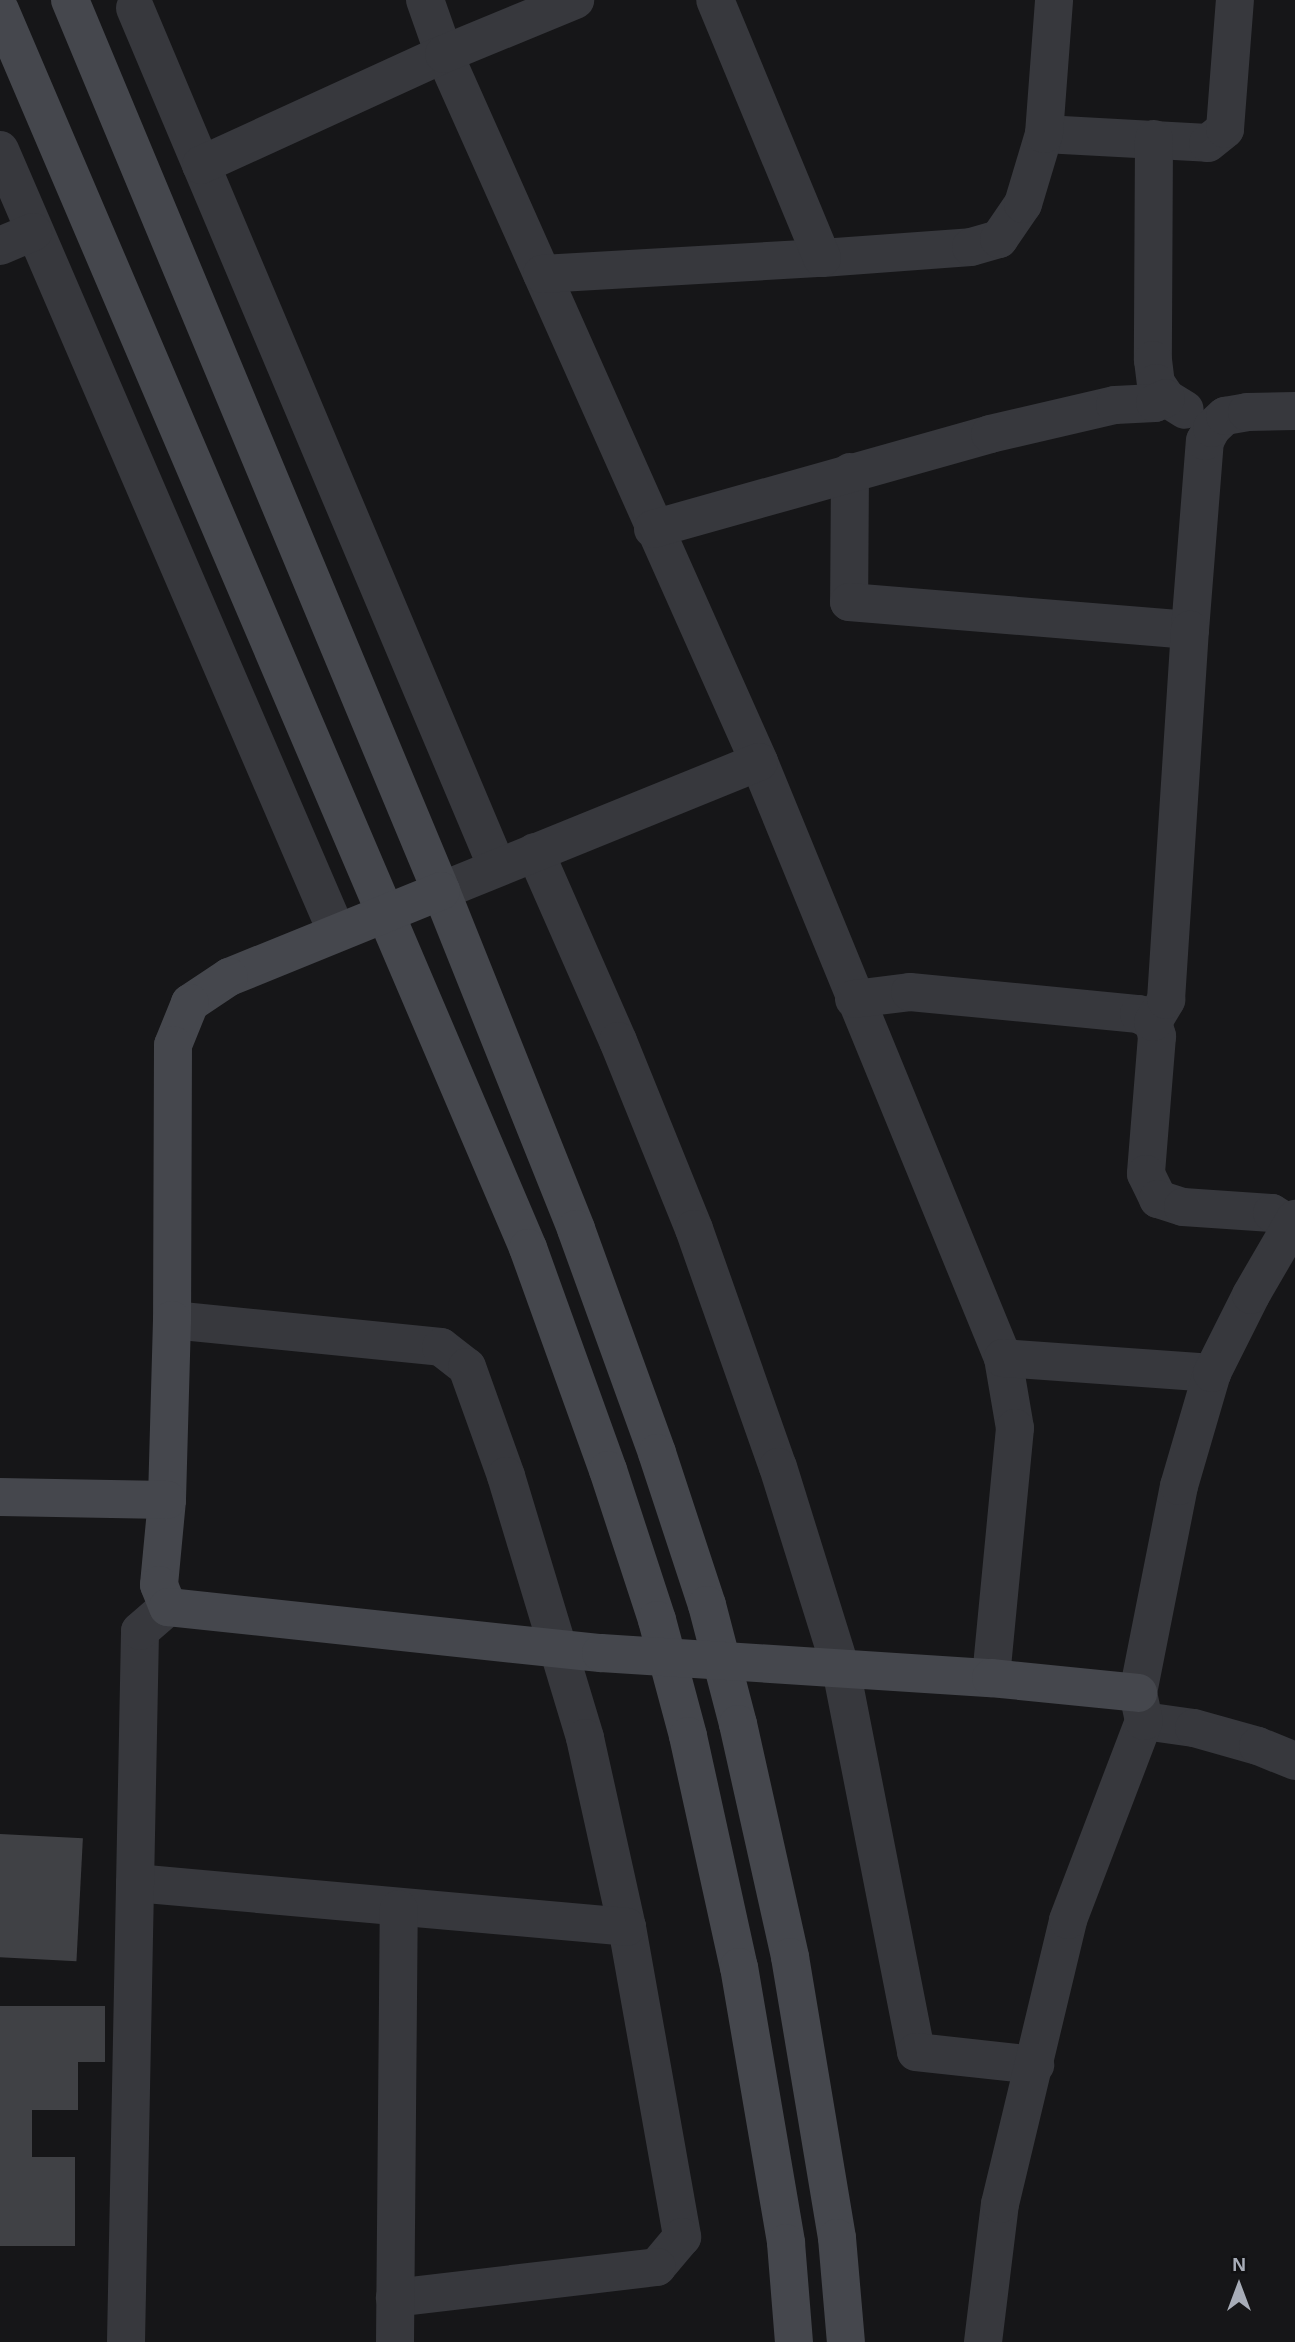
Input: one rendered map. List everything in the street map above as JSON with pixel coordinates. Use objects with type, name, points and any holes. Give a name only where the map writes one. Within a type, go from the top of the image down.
[{"type":"street","points":[[70,0],[441,891],[576,1229],[657,1453],[707,1605],[738,1724],[790,1957],[837,2238],[846,2342]]},
{"type":"street","points":[[425,0],[444,54],[759,762],[1003,1358],[1015,1428],[991,1678]]},
{"type":"street","points":[[201,165],[444,54],[575,0]]},
{"type":"street","points":[[715,0],[822,258]]},
{"type":"street","points":[[542,274],[971,247],[999,239],[1023,204],[1044,134],[1054,0]]},
{"type":"street","points":[[1044,134],[1208,143],[1225,129],[1235,0]]},
{"type":"street","points":[[135,8],[496,867]]},
{"type":"street","points":[[0,10],[528,1248],[608,1470],[657,1620],[688,1736],[739,1967],[786,2244],[794,2342]]},
{"type":"street","points":[[1154,139],[1153,360],[1156,383],[1166,398],[1212,428]]},
{"type":"street","points":[[0,149],[17,239],[337,933]]},
{"type":"street","points":[[653,528],[1003,431],[1115,405],[1155,403],[1166,398]]},
{"type":"street","points":[[1153,1022],[1166,1000],[1205,441],[1212,428],[1225,416],[1247,412],[1295,411]]},
{"type":"street","points":[[850,472],[849,602],[1190,630]]},
{"type":"street","points":[[168,1607],[159,1584],[167,1500],[172,1320],[173,1045],[190,1003],[229,976],[759,762]]},
{"type":"street","points":[[535,852],[618,1041],[694,1229],[778,1467],[841,1669],[916,2052],[1035,2065]]},
{"type":"street","points":[[854,999],[910,992],[1139,1014],[1153,1022],[1157,1037],[1146,1174],[1158,1199],[1183,1207],[1272,1213],[1293,1222],[1212,1373],[1179,1486],[1141,1707],[1068,1920],[1000,2204],[983,2342]]},
{"type":"street","points":[[172,1320],[441,1348],[467,1367],[506,1476],[555,1646],[585,1738],[627,1927],[682,2237],[657,2267],[396,2298]]},
{"type":"street","points":[[1003,1358],[1212,1373]]},
{"type":"street","points":[[0,1497],[167,1500]]},
{"type":"street","points":[[125,2342],[141,1631],[168,1607],[555,1646],[601,1653],[991,1678],[1141,1707],[1194,1728],[1258,1746],[1295,1761]]},
{"type":"street","points":[[135,1883],[399,1909],[627,1927]]},
{"type":"street","points":[[395,2342],[399,1909]]},
{"type":"building","points":[[0,1834],[83,1838],[76,1961],[0,1957]]},
{"type":"building","points":[[0,2006],[105,2006],[105,2062],[78,2062],[78,2110],[32,2110],[32,2157],[75,2157],[75,2246],[0,2246]]}]
